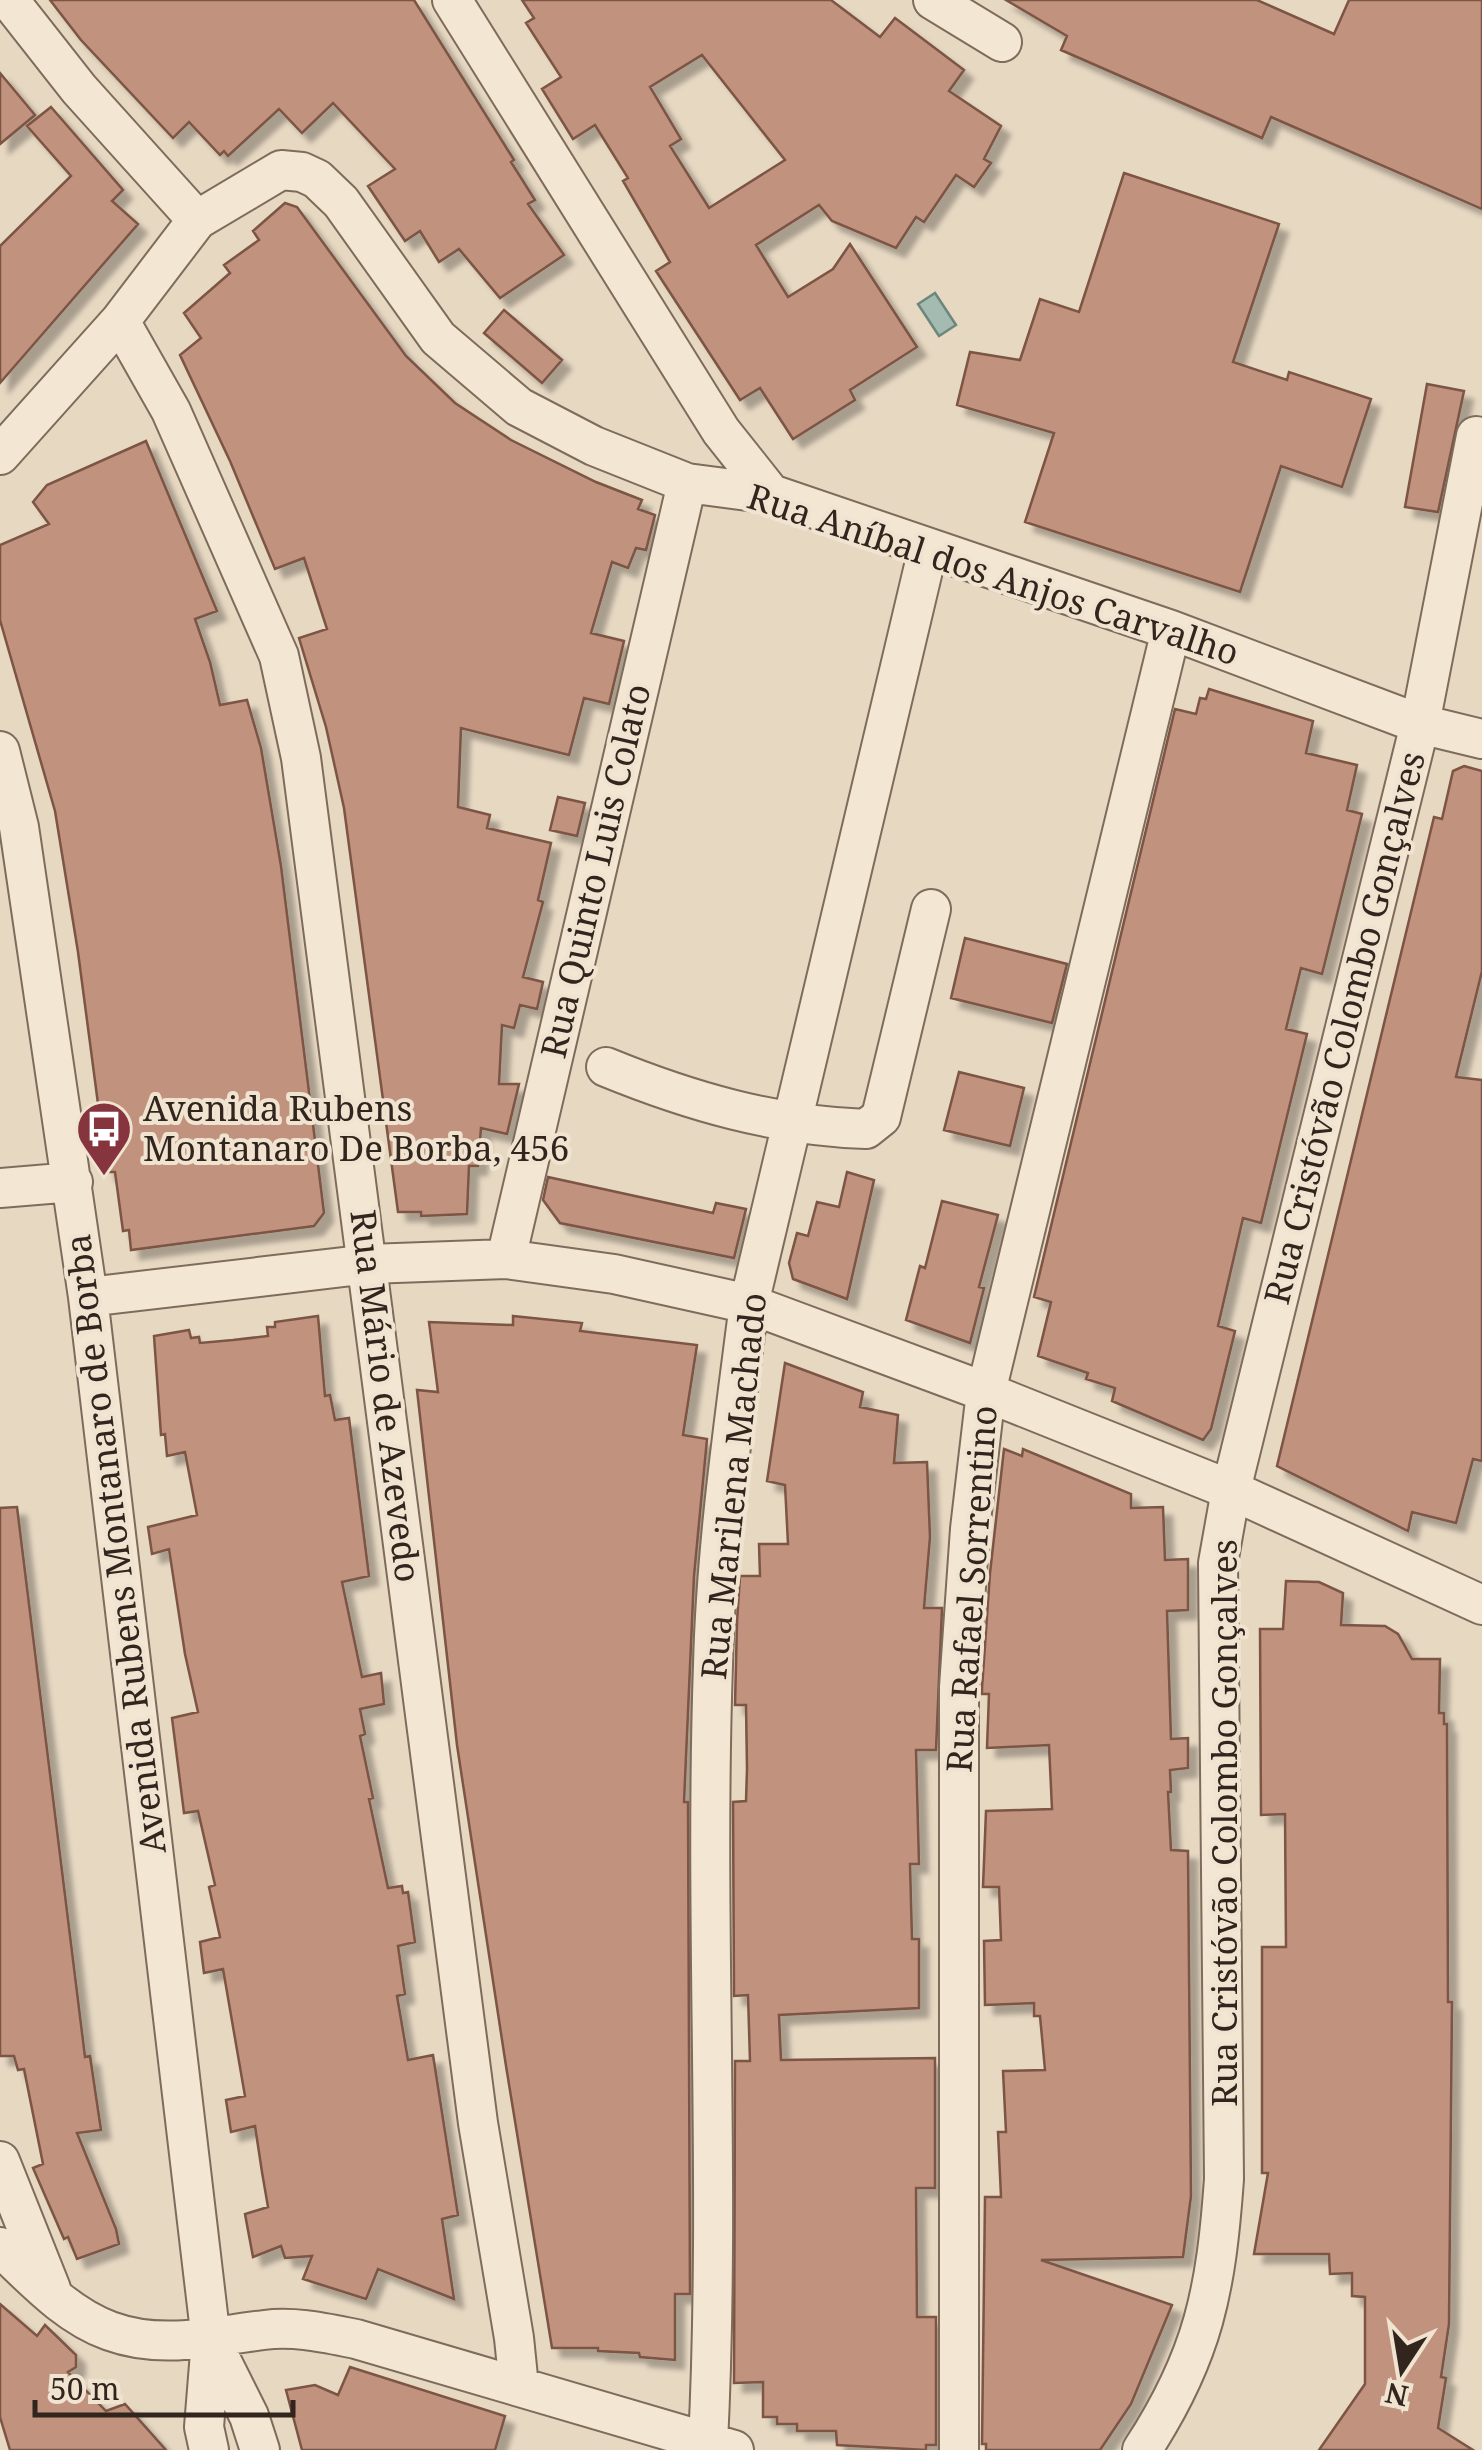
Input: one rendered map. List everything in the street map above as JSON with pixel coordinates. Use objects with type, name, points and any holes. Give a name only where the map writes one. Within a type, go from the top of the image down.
[{"type":"street","points":[[0,455],[120,321],[197,220],[69,78],[9,0]]},
{"type":"street","points":[[452,0],[721,431],[771,494]]},
{"type":"street","points":[[933,0],[1002,42]]},
{"type":"street","name":"Rua Aníbal dos Anjos Carvalho","points":[[197,220],[281,170],[302,172],[317,179],[341,202],[438,338],[476,374],[519,407],[594,446],[687,483],[771,494],[1171,630],[1420,724],[1482,739]]},
{"type":"street","name":"Rua Mário de Azevedo","points":[[120,321],[171,411],[279,656],[304,776],[478,2123],[519,2386]]},
{"type":"street","name":"Rua Cristóvão Colombo Gonçalves","points":[[1142,2450],[1175,2398],[1190,2364],[1206,2318],[1219,2252],[1224,2159],[1218,1563],[1231,1490],[1420,724],[1476,436]]},
{"type":"street","name":"Rua Quinto Luis Colato","points":[[506,1260],[687,483]]},
{"type":"street","name":"Rua Marilena Machado","points":[[721,2446],[714,2256],[712,1662],[749,1304],[928,549]]},
{"type":"street","name":"Rua Rafael Sorrentino","points":[[959,2450],[959,1687],[970,1529],[986,1392],[1171,630]]},
{"type":"street","name":"Avenida Rubens Montanaro de Borba","points":[[3,775],[19,827],[88,1297],[211,2340],[204,2426],[209,2450]]},
{"type":"street","points":[[606,1067],[694,1100],[792,1122],[866,1129],[880,1117],[931,908]]},
{"type":"street","points":[[0,1188],[73,1182]]},
{"type":"street","points":[[88,1297],[369,1264],[506,1260],[614,1274],[749,1304],[986,1392],[1231,1490],[1482,1605]]},
{"type":"street","points":[[0,2161],[56,2300]]},
{"type":"street","points":[[0,2247],[56,2300],[110,2331],[158,2342],[211,2340],[266,2329],[308,2330],[356,2339],[721,2446]]},
{"type":"street","name":"Avenida Rubens Montanaro de Borba","points":[[211,2340],[249,2416],[260,2450]]},
{"type":"shaded area","points":[[935,293],[956,325],[939,336],[918,304]]},
{"type":"building","points":[[50,0],[414,0],[514,160],[511,162],[535,200],[528,204],[564,255],[500,298],[459,249],[439,262],[420,231],[405,241],[368,186],[395,169],[333,103],[302,133],[279,109],[228,156],[224,151],[220,155],[189,122],[173,138],[81,40]]},
{"type":"building","points":[[522,0],[831,0],[880,37],[895,18],[964,70],[949,91],[1001,126],[984,159],[991,163],[974,187],[956,175],[924,222],[916,217],[896,248],[832,221],[819,205],[756,245],[788,297],[833,269],[850,244],[917,347],[850,390],[855,400],[793,439],[760,388],[740,400],[656,271],[670,262],[623,181],[628,178],[595,125],[573,139],[542,89],[561,77],[526,23],[534,18]],"holes":[[[702,55],[785,160],[709,208],[670,146],[681,139],[650,87]]]},
{"type":"building","points":[[1006,0],[1257,0],[1334,34],[1349,0],[1482,0],[1482,209],[1271,117],[1262,138],[1061,50],[1067,36]]},
{"type":"building","points":[[0,73],[35,115],[0,144]]},
{"type":"building","points":[[51,107],[123,190],[112,201],[138,224],[0,383],[0,246],[71,176],[27,126]]},
{"type":"building","points":[[1124,173],[1279,224],[1233,362],[1287,380],[1289,372],[1371,399],[1342,487],[1281,466],[1240,592],[1025,522],[1054,433],[957,405],[970,352],[1020,360],[1040,299],[1079,312]]},
{"type":"building","points":[[285,203],[297,207],[406,356],[455,403],[511,440],[642,500],[638,509],[655,515],[646,550],[636,548],[628,568],[612,562],[591,633],[624,641],[609,704],[584,698],[569,755],[461,728],[458,807],[490,815],[487,828],[551,843],[538,900],[543,902],[523,977],[543,982],[537,1009],[520,1005],[514,1028],[502,1025],[499,1084],[519,1084],[507,1134],[481,1128],[478,1166],[469,1166],[467,1214],[421,1216],[421,1212],[398,1212],[344,808],[326,727],[299,638],[327,629],[304,558],[275,569],[180,355],[201,338],[184,313],[230,273],[224,265],[259,240],[253,231]]},
{"type":"building","points":[[504,310],[562,360],[542,383],[484,333]]},
{"type":"building","points":[[1427,384],[1464,391],[1438,512],[1405,507]]},
{"type":"building","points":[[146,441],[217,611],[195,619],[220,705],[247,700],[261,748],[281,866],[324,1213],[314,1226],[131,1250],[129,1230],[123,1231],[115,1172],[107,1172],[55,811],[0,620],[0,545],[49,524],[33,502],[47,485]]},
{"type":"building","points":[[1209,689],[1313,721],[1306,753],[1357,765],[1347,810],[1362,814],[1322,974],[1301,968],[1286,1029],[1307,1034],[1261,1223],[1243,1218],[1218,1326],[1235,1331],[1211,1429],[1203,1440],[1112,1401],[1115,1388],[1086,1379],[1088,1373],[1038,1356],[1051,1302],[1034,1297],[1175,709],[1196,714],[1200,698],[1206,699]]},
{"type":"building","points":[[1464,766],[1482,771],[1482,971],[1456,1077],[1482,1080],[1482,1461],[1473,1459],[1456,1523],[1412,1512],[1408,1531],[1277,1466],[1434,817],[1442,819],[1453,771]]},
{"type":"building","points":[[558,797],[585,803],[577,836],[550,830]]},
{"type":"building","points":[[965,938],[1067,964],[1052,1023],[951,998]]},
{"type":"building","points":[[959,1072],[1024,1088],[1010,1146],[944,1130]]},
{"type":"building","points":[[847,1172],[874,1180],[847,1299],[793,1279],[789,1263],[797,1233],[808,1236],[817,1202],[839,1207]]},
{"type":"building","points":[[548,1177],[713,1213],[716,1203],[746,1209],[734,1258],[560,1223],[543,1200]]},
{"type":"building","points":[[942,1201],[998,1215],[979,1287],[984,1288],[970,1343],[906,1320],[920,1266],[925,1268]]},
{"type":"building","points":[[318,1316],[325,1396],[330,1395],[335,1420],[349,1418],[369,1576],[342,1582],[362,1677],[381,1673],[384,1704],[360,1709],[365,1734],[360,1736],[388,1888],[402,1886],[403,1893],[408,1892],[415,1942],[398,1946],[405,1994],[397,1996],[408,2060],[433,2055],[458,2215],[442,2219],[454,2299],[378,2269],[366,2299],[303,2279],[312,2256],[285,2258],[281,2246],[253,2257],[245,2214],[268,2207],[255,2126],[231,2132],[226,2100],[245,2096],[223,1969],[204,1973],[200,1942],[220,1937],[209,1887],[215,1885],[198,1811],[184,1813],[172,1718],[198,1712],[169,1549],[152,1554],[148,1527],[197,1515],[185,1452],[167,1456],[165,1434],[161,1435],[154,1336],[189,1330],[191,1338],[199,1337],[200,1343],[268,1336],[267,1327],[275,1327],[275,1322]]},
{"type":"building","points":[[513,1316],[582,1323],[580,1331],[697,1345],[683,1435],[707,1439],[694,1576],[684,1802],[688,1802],[690,2294],[675,2294],[675,2360],[598,2348],[552,2348],[506,2066],[457,1745],[417,1390],[438,1392],[429,1322],[513,1325]]},
{"type":"building","points":[[785,1363],[863,1392],[860,1407],[898,1415],[894,1463],[927,1462],[930,1537],[924,1608],[942,1608],[936,1750],[916,1750],[919,1864],[910,1864],[912,1939],[919,1939],[919,2008],[779,2015],[781,2060],[935,2058],[935,2188],[916,2188],[917,2317],[936,2317],[936,2445],[926,2445],[926,2450],[837,2445],[836,2431],[797,2431],[797,2424],[777,2424],[777,2417],[763,2417],[763,2382],[734,2383],[735,2061],[750,2061],[748,1995],[734,1996],[733,1802],[746,1801],[747,1769],[746,1705],[735,1705],[737,1621],[740,1576],[760,1576],[759,1544],[788,1544],[785,1485],[767,1481]]},
{"type":"building","points":[[1004,1449],[1022,1456],[1023,1449],[1131,1494],[1131,1508],[1163,1507],[1165,1560],[1188,1559],[1188,1610],[1167,1611],[1171,1739],[1188,1738],[1188,1768],[1170,1770],[1168,1792],[1171,1850],[1188,1851],[1191,2196],[1183,2257],[1041,2260],[1172,2305],[1131,2404],[1100,2450],[986,2450],[986,2444],[982,2444],[985,2197],[1001,2197],[998,2132],[1006,2132],[1003,2071],[1045,2070],[1040,2016],[1034,2016],[1034,2003],[985,2005],[984,1941],[1001,1940],[999,1887],[983,1887],[986,1811],[1052,1809],[1049,1745],[987,1748],[989,1694],[982,1694],[982,1688]]},
{"type":"building","points":[[17,1507],[85,2057],[90,2056],[101,2130],[77,2133],[119,2244],[77,2259],[33,2168],[43,2164],[24,2069],[18,2070],[14,2056],[0,2056],[0,1508]]},
{"type":"building","points":[[1286,1581],[1319,1582],[1343,1593],[1341,1625],[1385,1626],[1398,1634],[1412,1659],[1440,1659],[1439,1713],[1444,1713],[1447,1724],[1448,2002],[1452,2002],[1449,2324],[1438,2428],[1473,2450],[1319,2450],[1365,2384],[1365,2297],[1352,2296],[1352,2273],[1330,2274],[1329,2254],[1254,2254],[1268,2173],[1262,2173],[1262,1947],[1286,1947],[1285,1814],[1261,1815],[1260,1629],[1283,1629]]},
{"type":"building","points":[[0,2304],[37,2336],[45,2325],[76,2355],[76,2367],[68,2372],[106,2411],[125,2404],[166,2450],[10,2450],[0,2417]]},
{"type":"building","points":[[350,2367],[505,2416],[495,2450],[302,2450],[286,2390],[315,2385],[338,2395]]},
{"type":"place","name":"Avenida Rubens Montanaro De Borba, 456","points":[[104,1178]]}]
